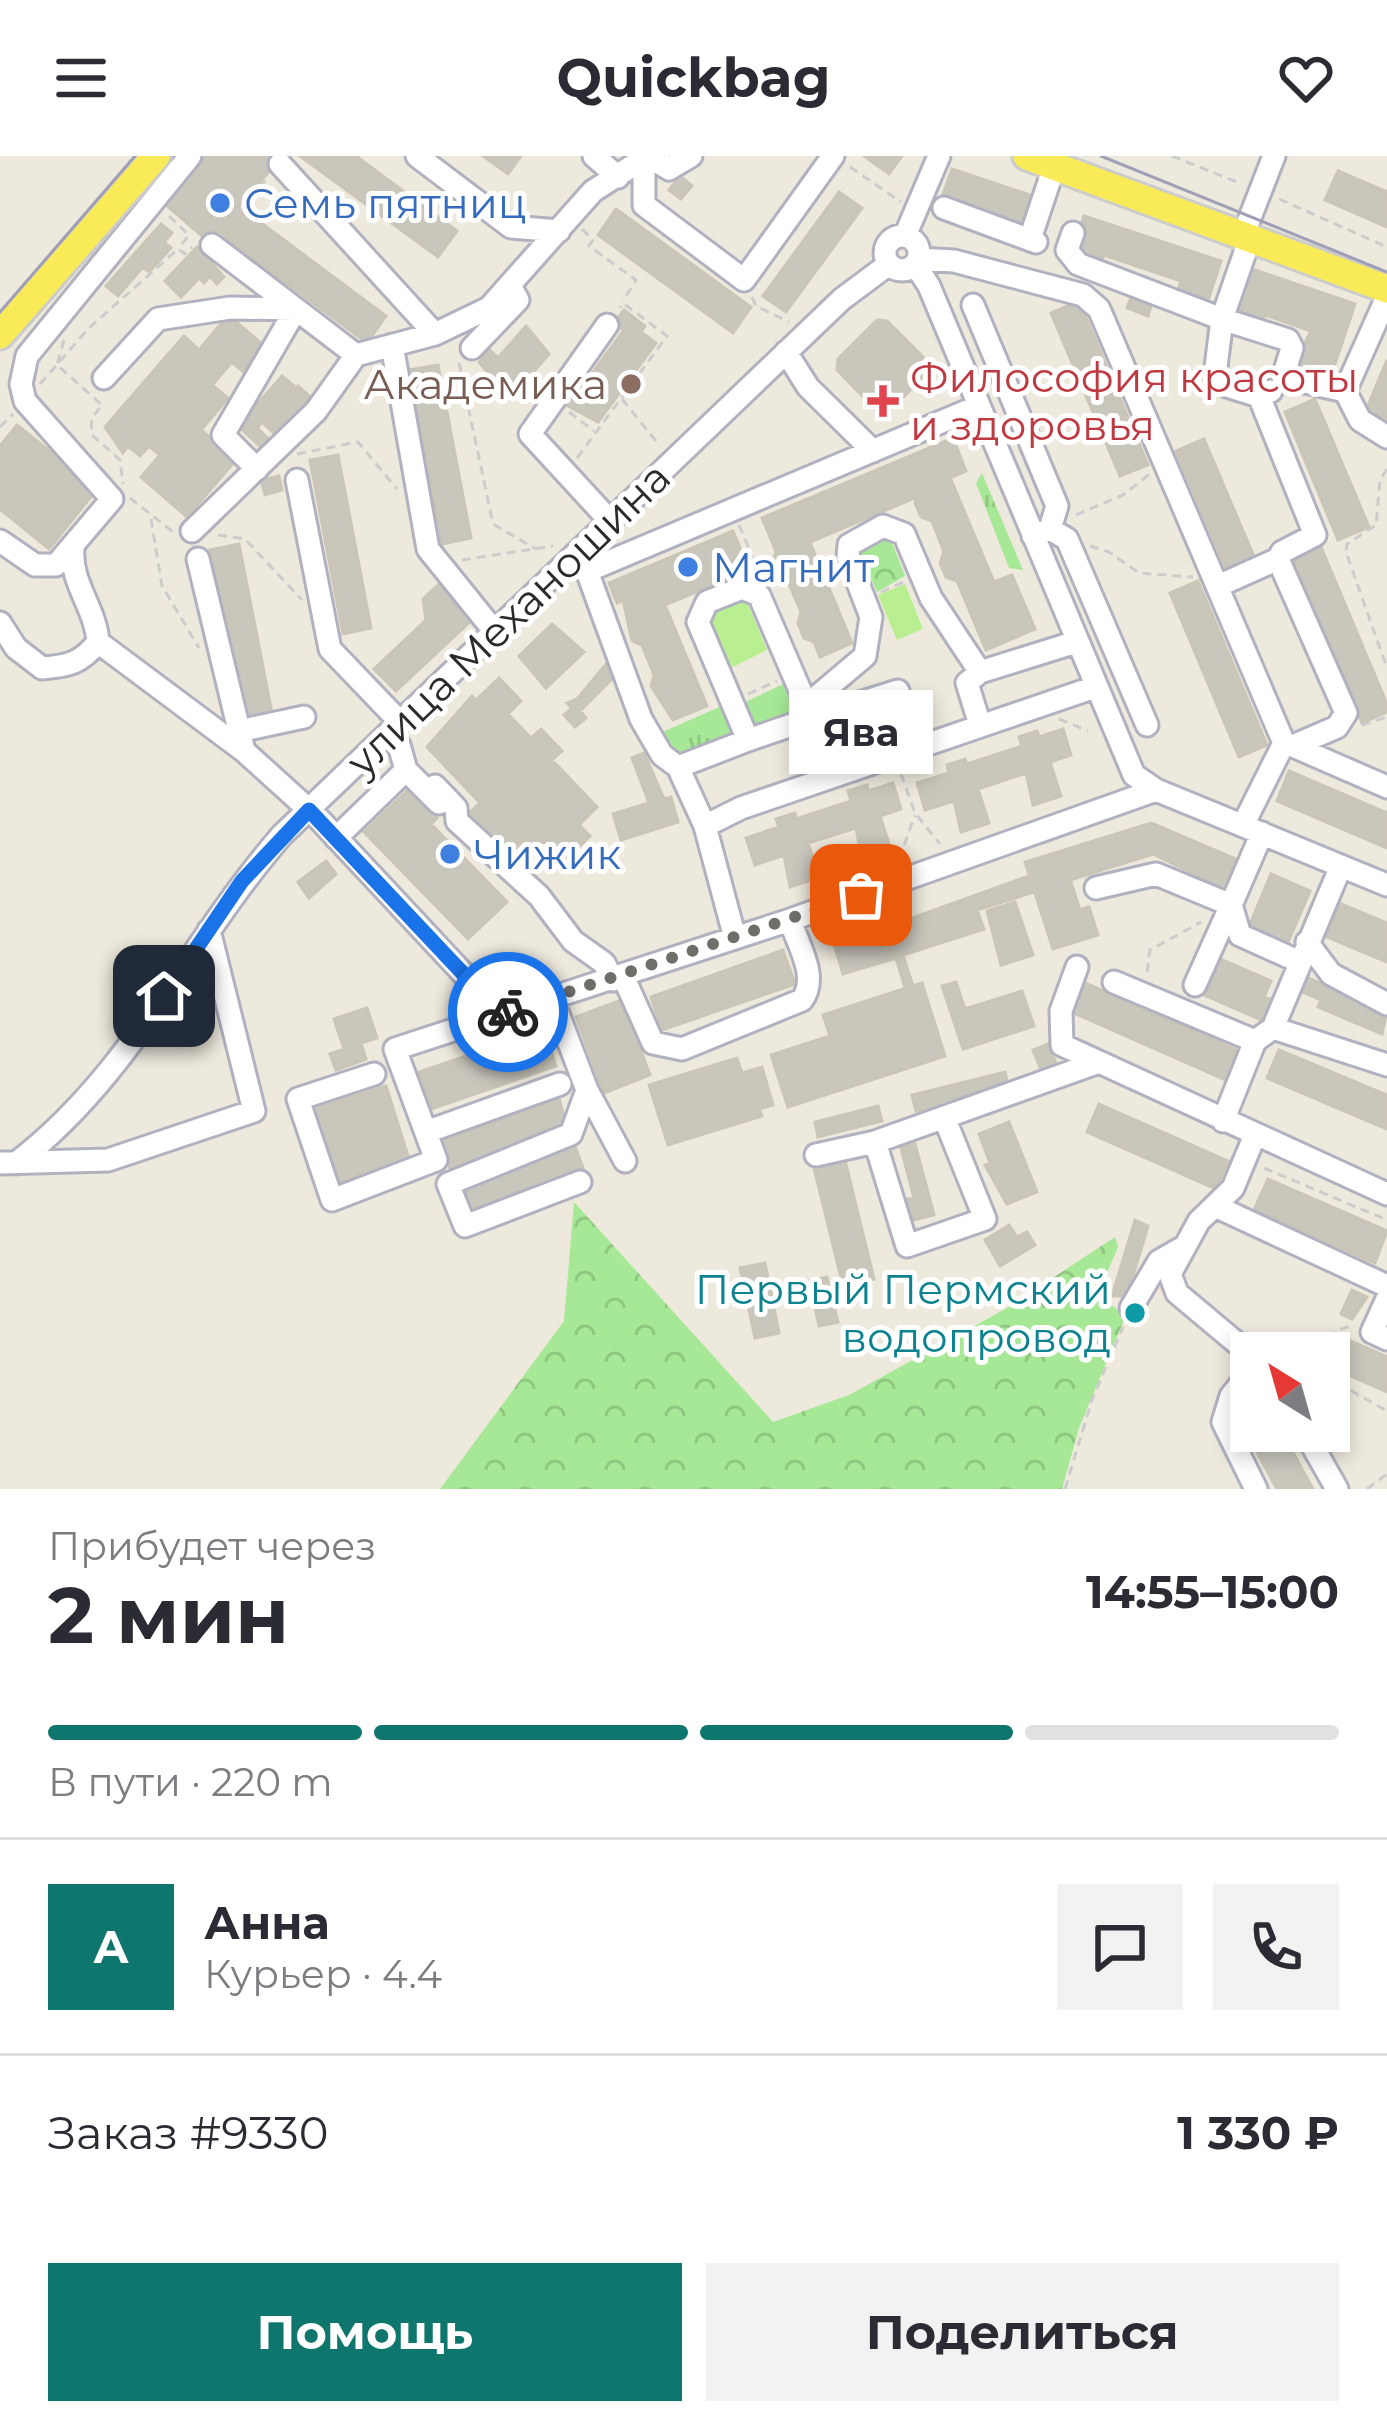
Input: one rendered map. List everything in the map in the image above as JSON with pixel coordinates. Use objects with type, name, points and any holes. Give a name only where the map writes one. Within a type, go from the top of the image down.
[{"type":"main road","points":[[0,335],[156,156]]},
{"type":"main road","points":[[1041,161],[1248,234],[1387,293]]},
{"type":"street","points":[[0,541],[35,565],[56,566],[112,499],[25,401],[21,384],[27,356],[190,156]]},
{"type":"street","points":[[418,156],[511,227],[564,224]]},
{"type":"street","points":[[594,156],[618,178]]},
{"type":"street","points":[[191,531],[316,411],[356,355],[443,330],[489,308],[593,191],[648,156],[669,169],[691,156]]},
{"type":"street","points":[[644,161],[644,205],[744,280],[833,156]]},
{"type":"street","name":"улица Механошина","points":[[8,1163],[106,1080],[242,881],[309,810],[786,352],[889,264],[886,247],[905,236],[939,156]]},
{"type":"street","points":[[1073,233],[1067,250],[1078,264],[1222,319],[1288,340],[1292,348],[1274,390],[1258,396],[1227,386],[1215,375],[1222,319],[1274,156]]},
{"type":"street","points":[[944,208],[1033,241],[1041,161]]},
{"type":"street","points":[[280,164],[443,330]]},
{"type":"street","points":[[905,236],[919,247],[917,262],[980,406],[1052,532],[1147,725]]},
{"type":"street","points":[[203,237],[356,355]]},
{"type":"street","points":[[889,264],[899,270],[917,262],[954,261],[1092,301],[1289,744],[1387,787]]},
{"type":"street","points":[[472,348],[518,300],[510,286]]},
{"type":"street","points":[[1345,391],[1387,293]]},
{"type":"street","points":[[973,305],[1058,506],[1052,532],[1076,642],[1124,761],[1156,790],[1387,885]]},
{"type":"street","points":[[104,378],[158,319],[230,308],[296,309]]},
{"type":"street","points":[[262,465],[223,435],[296,309]]},
{"type":"street","points":[[607,325],[530,434],[611,522]]},
{"type":"street","points":[[392,345],[428,549],[495,632]]},
{"type":"street","points":[[786,352],[808,387],[873,452]]},
{"type":"street","points":[[1283,377],[1345,391],[1365,426],[1387,437]]},
{"type":"street","points":[[1217,584],[1278,560],[1315,532],[1258,396]]},
{"type":"street","points":[[735,938],[705,826],[678,767],[662,755],[641,718],[572,558],[873,452],[980,406]]},
{"type":"street","points":[[297,480],[330,649],[394,728],[406,770],[450,814],[453,830],[512,888]]},
{"type":"street","points":[[809,712],[865,656],[872,617],[848,557],[849,545],[883,526],[904,534],[931,598],[952,622],[980,672]]},
{"type":"street","points":[[73,550],[73,571],[98,642],[242,741],[501,1014]]},
{"type":"street","points":[[199,559],[242,741]]},
{"type":"street","points":[[1195,985],[1231,905],[1253,830],[1289,744],[1343,721],[1346,713],[1278,560]]},
{"type":"street","points":[[748,740],[698,622],[707,602],[752,588],[809,712]]},
{"type":"street","points":[[0,623],[16,648],[42,668],[73,665],[98,642]]},
{"type":"street","points":[[980,725],[967,683],[980,672],[1076,642]]},
{"type":"street","points":[[705,826],[741,808],[1095,687]]},
{"type":"street","points":[[678,767],[809,712],[898,691],[909,724],[905,753]]},
{"type":"street","points":[[242,741],[304,717]]},
{"type":"street","points":[[336,838],[406,770]]},
{"type":"street","points":[[436,786],[457,808],[458,821],[539,896],[573,941],[618,978],[646,1033],[667,1049],[682,1049],[802,1000],[810,989],[810,977],[790,920]]},
{"type":"street","points":[[374,1074],[298,1099],[332,1200],[436,1160],[395,1049],[790,920],[1156,790]]},
{"type":"street","points":[[1223,1121],[1341,866]]},
{"type":"street","points":[[1096,888],[1156,874],[1231,905],[1246,940],[1304,952],[1331,974],[1387,1004]]},
{"type":"street","points":[[8,1163],[108,1160],[254,1111],[209,931]]},
{"type":"street","points":[[1077,967],[1061,1012],[1061,1046],[1387,1194]]},
{"type":"street","points":[[1114,982],[1264,1034],[1387,1065]]},
{"type":"street","points":[[552,998],[587,1090],[626,1161]]},
{"type":"street","points":[[816,1154],[875,1142],[1096,1063]]},
{"type":"street","points":[[426,1132],[560,1084]]},
{"type":"street","points":[[580,1182],[465,1226],[448,1184],[571,1134],[587,1090]]},
{"type":"street","points":[[875,1142],[907,1246],[986,1220],[944,1117]]},
{"type":"street","points":[[1230,1337],[1174,1288],[1171,1267],[1180,1248],[1229,1195],[1255,1135]]},
{"type":"street","points":[[1215,1206],[1387,1286]]},
{"type":"street","points":[[1131,1308],[1159,1261],[1180,1248]]},
{"type":"street","points":[[1379,1336],[1387,1299]]},
{"type":"street","points":[[1230,1399],[1223,1422],[1230,1436]]},
{"type":"street","points":[[1238,1452],[1256,1489]]},
{"type":"street","points":[[1316,1452],[1337,1489]]},
{"type":"path","points":[[833,156],[901,202]]},
{"type":"path","points":[[1172,156],[1387,247]]},
{"type":"path","points":[[241,211],[280,164]]},
{"type":"path","points":[[159,207],[189,235],[203,237]]},
{"type":"path","points":[[564,224],[593,240],[589,246],[636,280],[607,325]]},
{"type":"path","points":[[1,424],[89,328],[189,235]]},
{"type":"path","points":[[178,249],[184,254],[203,237]]},
{"type":"path","points":[[744,280],[756,306],[789,322]]},
{"type":"path","points":[[565,474],[667,336],[623,303]]},
{"type":"path","points":[[443,330],[493,524],[536,549],[572,558]]},
{"type":"path","points":[[57,365],[103,405],[92,418],[92,434],[119,460],[124,493],[169,532],[245,539],[323,623]]},
{"type":"path","points":[[621,398],[660,446]]},
{"type":"path","points":[[553,400],[596,433]]},
{"type":"path","points":[[262,465],[358,442],[421,518]]},
{"type":"path","points":[[1052,532],[1167,467]]},
{"type":"path","points":[[1387,470],[1380,481],[1376,526],[1348,544],[1346,552],[1387,668]]},
{"type":"path","points":[[151,518],[162,586],[209,666]]},
{"type":"path","points":[[729,521],[739,526],[766,589]]},
{"type":"path","points":[[1052,532],[1109,552],[1139,573],[1217,584]]},
{"type":"path","points":[[441,564],[536,549]]},
{"type":"path","points":[[866,598],[922,574]]},
{"type":"path","points":[[732,702],[793,674]]},
{"type":"path","points":[[1343,721],[1358,727],[1387,717]]},
{"type":"path","points":[[835,728],[909,724]]},
{"type":"path","points":[[899,859],[915,813],[905,753]]},
{"type":"path","points":[[915,813],[942,845]]},
{"type":"path","points":[[1144,992],[1150,950],[1231,905]]},
{"type":"path","points":[[1245,1160],[1387,1220]]},
{"type":"path","points":[[1065,1489],[1092,1400],[1131,1308]]},
{"type":"path","points":[[1334,1332],[1348,1323],[1379,1336]]},
{"type":"path","points":[[1350,1390],[1387,1412]]},
{"type":"path","points":[[1367,1489],[1387,1474]]},
{"type":"green space","points":[[982,473],[1023,570],[1009,568],[976,483]]},
{"type":"green space","points":[[891,540],[905,576],[877,592],[861,554],[864,545]]},
{"type":"green space","points":[[905,584],[923,629],[897,640],[878,595]]},
{"type":"green space","points":[[744,595],[767,650],[729,669],[708,614]]},
{"type":"green space","points":[[790,681],[802,709],[763,731],[752,724],[743,703]]},
{"type":"green space","points":[[724,705],[733,731],[729,738],[674,754],[660,733]]},
{"type":"green space","points":[[883,706],[893,729],[840,745],[834,726]]},
{"type":"green space","points":[[574,1202],[773,1422],[849,1395],[1007,1308],[1115,1237],[1118,1247],[1106,1275],[1104,1303],[1115,1307],[1124,1320],[1079,1428],[1062,1489],[440,1489],[564,1321]]},
{"type":"building","points":[[206,156],[282,156],[238,208],[243,213],[226,236],[219,231],[209,242],[165,204]]},
{"type":"building","points":[[300,156],[356,156],[457,231],[438,257]]},
{"type":"building","points":[[483,156],[521,156],[508,174]]},
{"type":"building","points":[[864,156],[902,156],[889,174]]},
{"type":"building","points":[[952,169],[1033,196],[1022,227],[941,200]]},
{"type":"building","points":[[1338,171],[1387,192],[1387,227],[1325,200]]},
{"type":"building","points":[[680,176],[692,186],[681,199],[669,190]]},
{"type":"building","points":[[839,192],[862,208],[786,312],[763,296]]},
{"type":"building","points":[[616,209],[751,307],[733,333],[598,235]]},
{"type":"building","points":[[245,211],[386,316],[367,343],[225,237]]},
{"type":"building","points":[[1084,216],[1221,261],[1208,300],[1178,290],[1181,281],[1104,255],[1101,263],[1072,253]]},
{"type":"building","points":[[161,224],[172,233],[164,242],[171,248],[149,272],[143,267],[118,296],[106,286]]},
{"type":"building","points":[[197,247],[224,277],[217,284],[210,276],[204,283],[199,278],[181,297],[165,281]]},
{"type":"building","points":[[1249,268],[1355,304],[1330,379],[1293,366],[1311,331],[1265,315],[1262,323],[1234,314]]},
{"type":"building","points":[[1133,293],[1153,300],[1148,316],[1127,308]]},
{"type":"building","points":[[1079,301],[1148,465],[1120,476],[1051,313]]},
{"type":"building","points":[[624,310],[645,326],[641,332],[656,343],[598,422],[557,400],[567,387],[577,394],[624,330],[614,323]]},
{"type":"building","points":[[228,315],[269,350],[247,375],[232,362],[212,385],[228,398],[201,430],[236,460],[187,517],[141,477],[160,455],[149,446],[140,456],[128,446],[123,453],[105,427],[184,336],[199,350]]},
{"type":"building","points":[[877,320],[887,321],[927,361],[928,373],[889,411],[877,411],[837,370],[838,359]]},
{"type":"building","points":[[526,326],[549,354],[510,399],[479,362],[490,350],[498,358]]},
{"type":"building","points":[[1387,360],[1387,425],[1364,415]]},
{"type":"building","points":[[438,365],[471,538],[442,544],[409,370]]},
{"type":"building","points":[[282,376],[294,386],[257,428],[271,441],[263,449],[238,426]]},
{"type":"building","points":[[298,386],[316,402],[304,415],[286,399]]},
{"type":"building","points":[[286,399],[303,414],[280,439],[264,424]]},
{"type":"building","points":[[1315,399],[1369,527],[1338,540],[1285,412]]},
{"type":"building","points":[[17,425],[97,489],[49,549],[0,509],[0,446]]},
{"type":"building","points":[[953,438],[966,471],[950,478],[944,463],[913,477],[917,497],[810,542],[802,523],[770,537],[762,518]]},
{"type":"building","points":[[1204,439],[1255,559],[1227,571],[1176,451]]},
{"type":"building","points":[[338,455],[371,628],[343,634],[310,460]]},
{"type":"building","points":[[944,463],[994,582],[1012,575],[1035,629],[986,650],[957,581],[946,577],[940,563],[944,552],[932,521],[921,517],[915,503],[919,491],[913,477]]},
{"type":"building","points":[[279,476],[282,490],[265,495],[261,480]]},
{"type":"building","points":[[802,523],[852,643],[820,657],[814,642],[804,638],[798,623],[801,612],[788,582],[778,577],[772,563],[776,552],[770,537]]},
{"type":"building","points":[[733,531],[749,570],[665,605],[657,586],[617,603],[609,583]]},
{"type":"building","points":[[239,544],[273,718],[244,724],[210,550]]},
{"type":"building","points":[[1321,547],[1387,704],[1387,712],[1362,723],[1293,559]]},
{"type":"building","points":[[1198,581],[1267,745],[1239,757],[1170,593]]},
{"type":"building","points":[[439,584],[475,617],[396,691],[374,669],[426,620],[423,599]]},
{"type":"building","points":[[657,586],[707,706],[673,720],[651,686],[654,675],[642,645],[632,641],[623,600]]},
{"type":"building","points":[[552,624],[584,652],[546,688],[519,656]]},
{"type":"building","points":[[607,663],[614,677],[580,711],[586,718],[575,727],[564,715],[572,708],[567,703],[577,699]]},
{"type":"building","points":[[499,678],[521,701],[508,714],[531,738],[541,729],[562,751],[552,760],[597,807],[579,825],[590,836],[563,862],[543,841],[517,865],[468,814],[480,803],[427,747],[472,696],[476,700]]},
{"type":"building","points":[[1063,729],[1071,755],[1050,762],[1061,796],[1033,805],[1026,773],[978,789],[989,823],[961,832],[954,801],[925,810],[917,783],[949,773],[947,765],[965,759],[967,764],[1022,746],[1019,737],[1037,731],[1039,737]]},
{"type":"building","points":[[644,753],[664,799],[671,797],[678,822],[621,840],[613,814],[649,803],[632,758]]},
{"type":"building","points":[[1289,771],[1387,813],[1387,848],[1277,801]]},
{"type":"building","points":[[893,783],[901,809],[880,816],[891,850],[862,860],[856,828],[808,843],[819,877],[790,887],[784,855],[755,865],[746,838],[779,827],[776,819],[795,813],[796,819],[851,801],[848,791]]},
{"type":"building","points":[[409,789],[437,818],[431,824],[507,902],[468,939],[364,832]]},
{"type":"building","points":[[1151,823],[1243,862],[1230,892],[1153,854],[1070,880],[1061,851]]},
{"type":"building","points":[[1061,851],[1080,910],[1089,907],[1098,935],[1053,949],[1025,862]]},
{"type":"building","points":[[326,861],[336,874],[309,898],[298,882]]},
{"type":"building","points":[[1271,874],[1310,891],[1286,947],[1247,931]]},
{"type":"building","points":[[1029,876],[1034,892],[977,910],[984,929],[903,955],[913,986],[905,988],[896,958],[843,974],[834,944],[876,931],[874,924],[891,918],[893,925]]},
{"type":"building","points":[[1015,902],[1033,955],[1001,965],[987,911]]},
{"type":"building","points":[[1341,904],[1387,923],[1387,962],[1327,937]]},
{"type":"building","points":[[783,950],[795,984],[662,1030],[651,997]]},
{"type":"building","points":[[1220,959],[1271,981],[1264,997],[1273,1000],[1264,1021],[1204,995]]},
{"type":"building","points":[[1302,975],[1327,986],[1321,1000],[1296,989]]},
{"type":"building","points":[[1081,981],[1241,1052],[1228,1081],[1067,1010]]},
{"type":"building","points":[[956,982],[965,1009],[1022,991],[1034,1026],[963,1049],[942,986]]},
{"type":"building","points":[[922,983],[945,1056],[788,1107],[771,1055],[830,1036],[823,1015]]},
{"type":"building","points":[[1327,986],[1375,1011],[1387,1011],[1382,1034],[1318,1007]]},
{"type":"building","points":[[622,1000],[650,1075],[604,1093],[576,1017]]},
{"type":"building","points":[[367,1008],[377,1038],[361,1043],[366,1059],[336,1070],[330,1054],[344,1049],[334,1019]]},
{"type":"building","points":[[544,1030],[556,1066],[431,1109],[419,1072]]},
{"type":"building","points":[[1048,1044],[1059,1070],[1044,1077],[1033,1050]]},
{"type":"building","points":[[1279,1050],[1387,1095],[1387,1129],[1267,1078]]},
{"type":"building","points":[[737,1058],[742,1073],[762,1067],[773,1105],[759,1109],[762,1116],[668,1145],[649,1085]]},
{"type":"building","points":[[1005,1072],[1009,1089],[916,1111],[912,1095]]},
{"type":"building","points":[[386,1086],[409,1159],[336,1183],[312,1110]]},
{"type":"building","points":[[559,1098],[567,1128],[452,1174],[440,1142]]},
{"type":"building","points":[[1099,1104],[1228,1161],[1216,1189],[1087,1132]]},
{"type":"building","points":[[878,1106],[882,1121],[818,1137],[815,1122]]},
{"type":"building","points":[[1009,1122],[1037,1192],[1007,1204],[985,1165],[990,1163],[979,1134]]},
{"type":"building","points":[[574,1144],[585,1173],[469,1218],[457,1189]]},
{"type":"building","points":[[915,1144],[934,1215],[910,1221],[904,1200],[914,1198],[901,1148]]},
{"type":"building","points":[[845,1160],[874,1279],[843,1286],[814,1168]]},
{"type":"building","points":[[1268,1179],[1387,1231],[1375,1263],[1254,1210]]},
{"type":"building","points":[[1135,1220],[1148,1226],[1127,1296],[1112,1296]]},
{"type":"building","points":[[1009,1225],[1017,1237],[1027,1232],[1035,1245],[1000,1266],[985,1240]]},
{"type":"building","points":[[765,1263],[779,1333],[755,1338],[740,1268]]},
{"type":"building","points":[[827,1277],[838,1322],[819,1326],[809,1281]]},
{"type":"building","points":[[1352,1290],[1367,1297],[1352,1319],[1341,1314]]},
{"type":"building","points":[[1350,1341],[1387,1357],[1387,1392],[1350,1375]]},
{"type":"building","points":[[1257,1452],[1293,1452],[1313,1489],[1277,1489]]},
{"type":"tram line","points":[[0,312],[135,156]]},
{"type":"tram line","points":[[1101,156],[1387,272]]},
{"type":"way so far","points":[[508,1012],[861,895]]},
{"type":"place","name":"Семь пятниц","points":[[220,203]]},
{"type":"place","name":"Академика","points":[[631,384]]},
{"type":"place","name":"Философия красоты и здоровья","points":[[883,401]]},
{"type":"place","name":"Магнит","points":[[688,567]]},
{"type":"place","name":"Чижик","points":[[450,854]]},
{"type":"place","name":"Ява","points":[[861,895]]},
{"type":"place","name":"Первый Пермский водопровод","points":[[1135,1313]]},
{"type":"route","points":[[164,996],[242,881],[309,810],[501,1014],[508,1012]]}]
